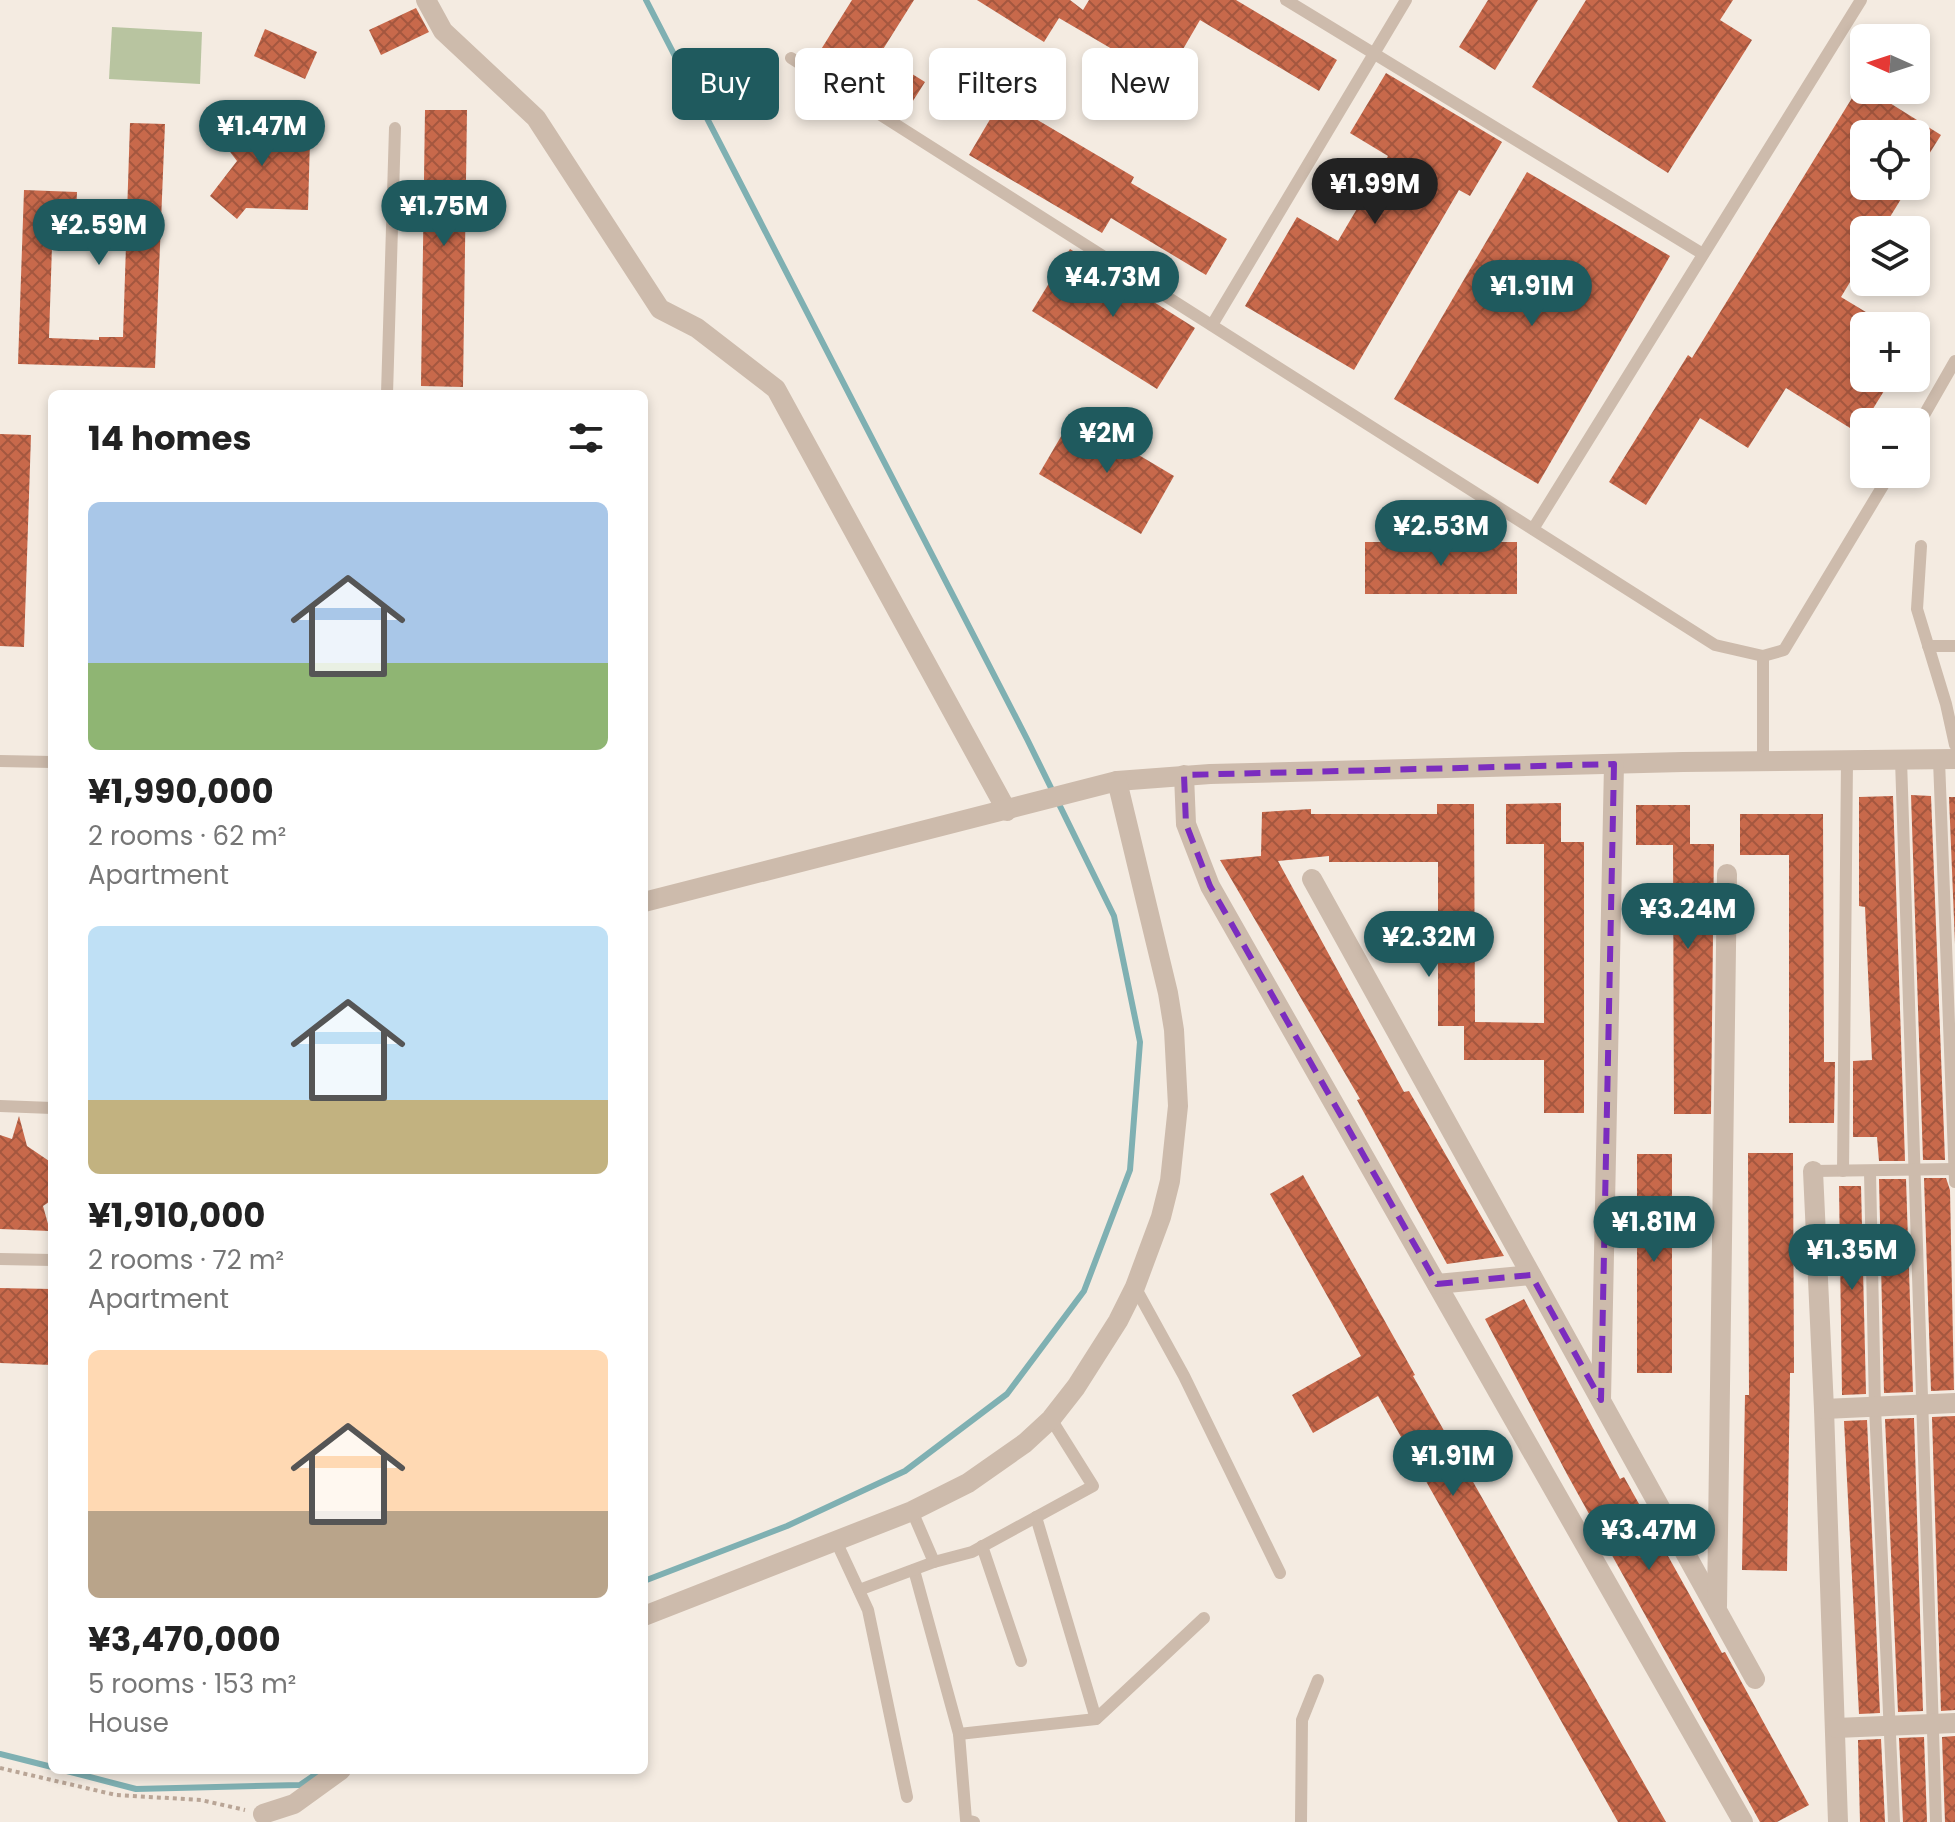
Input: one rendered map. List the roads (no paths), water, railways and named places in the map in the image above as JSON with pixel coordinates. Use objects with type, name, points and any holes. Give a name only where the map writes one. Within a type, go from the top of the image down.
[{"type":"street","points":[[426,0],[443,31],[536,118],[660,309],[697,328],[776,389],[1007,811]]},
{"type":"street","points":[[648,901],[1117,781],[1184,775],[1614,764],[1947,760]]},
{"type":"street","points":[[1601,1400],[1614,764]]},
{"type":"street","points":[[1184,775],[1186,824],[1210,886],[1743,1822]]},
{"type":"street","points":[[648,1614],[912,1511],[968,1483],[1025,1443],[1051,1419],[1098,1352],[1135,1287],[1153,1241],[1170,1181],[1177,1119],[1178,1068],[1168,993],[1117,781]]},
{"type":"street","points":[[1717,1610],[1727,874]]},
{"type":"street","points":[[1312,879],[1755,1679]]},
{"type":"street","points":[[1813,1171],[1838,1822]]},
{"type":"street","points":[[1437,1284],[1531,1275]]},
{"type":"street","points":[[1824,1409],[1955,1403]]},
{"type":"street","points":[[1836,1728],[1955,1723]]},
{"type":"street","points":[[263,1814],[294,1804],[335,1774]]},
{"type":"lane","points":[[1286,0],[1703,254]]},
{"type":"lane","points":[[1212,325],[1406,0]]},
{"type":"lane","points":[[1533,529],[1861,0]]},
{"type":"lane","points":[[791,58],[1715,645],[1763,656],[1784,650],[1882,488]]},
{"type":"lane","points":[[387,390],[395,128]]},
{"type":"lane","points":[[1928,408],[1955,361]]},
{"type":"lane","points":[[1921,546],[1917,609],[1955,745]]},
{"type":"lane","points":[[1928,646],[1955,646]]},
{"type":"lane","points":[[1763,656],[1763,762]]},
{"type":"lane","points":[[1901,760],[1936,1822]]},
{"type":"lane","points":[[1947,760],[1955,1182]]},
{"type":"lane","points":[[0,761],[48,762]]},
{"type":"lane","points":[[1843,1171],[1847,761]]},
{"type":"lane","points":[[0,1106],[48,1108]]},
{"type":"lane","points":[[1813,1171],[1955,1169]]},
{"type":"lane","points":[[1870,1172],[1875,1407],[1894,1822]]},
{"type":"lane","points":[[0,1259],[48,1260]]},
{"type":"lane","points":[[1135,1287],[1184,1376],[1280,1573]]},
{"type":"lane","points":[[859,1590],[934,1562],[972,1552],[1093,1486],[1051,1419]]},
{"type":"lane","points":[[912,1511],[934,1562]]},
{"type":"lane","points":[[1036,1517],[1096,1719]]},
{"type":"lane","points":[[835,1539],[868,1610],[907,1797]]},
{"type":"lane","points":[[982,1546],[1021,1661]]},
{"type":"lane","points":[[914,1570],[959,1734],[966,1820],[974,1822]]},
{"type":"lane","points":[[959,1734],[1096,1719],[1204,1618]]},
{"type":"lane","points":[[1301,1822],[1302,1720],[1318,1680]]},
{"type":"waterway","points":[[646,0],[1027,739],[1114,916],[1140,1042],[1130,1170],[1084,1291],[1007,1394],[905,1471],[787,1526],[648,1579]]},
{"type":"waterway","points":[[0,1754],[48,1766]]},
{"type":"waterway","points":[[78,1774],[136,1789],[300,1785],[316,1774]]}]
